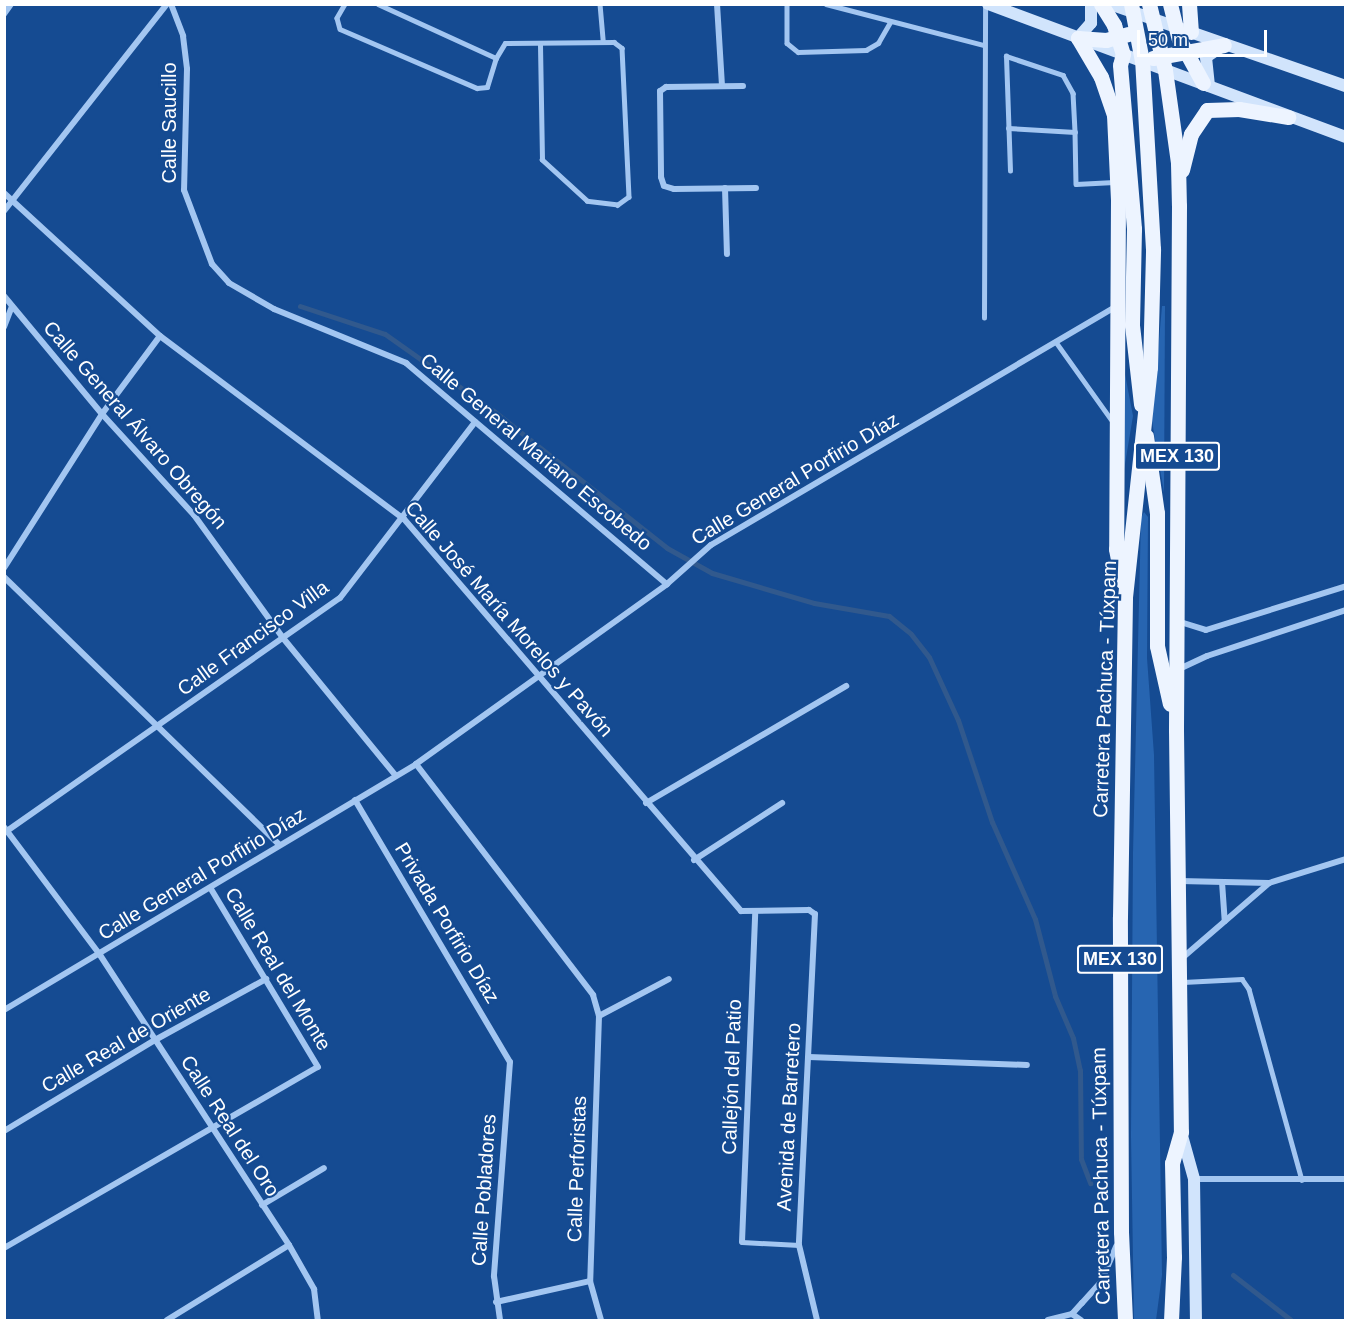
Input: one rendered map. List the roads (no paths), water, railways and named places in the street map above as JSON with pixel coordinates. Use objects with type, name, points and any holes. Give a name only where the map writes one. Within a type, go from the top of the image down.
[{"type":"main road","points":[[986,4],[1142,61],[1163,63],[1206,84],[1288,117],[1346,137]]},
{"type":"main road","points":[[1078,39],[1091,23],[1091,4]]},
{"type":"main road","points":[[1101,4],[1119,38],[1123,54],[1120,65],[1134,229],[1132,336],[1157,513],[1157,646],[1176,730]]},
{"type":"main road","points":[[1110,4],[1152,12],[1176,26],[1224,45],[1346,86]]},
{"type":"main road","points":[[1170,4],[1186,50],[1206,84]]},
{"type":"main road","points":[[1189,4],[1191,32]]},
{"type":"main road","name":"MEX 130","points":[[1133,8],[1142,61]]},
{"type":"main road","points":[[1078,39],[1119,38],[1138,30],[1152,12]]},
{"type":"main road","name":"MEX 130","points":[[1152,12],[1163,63],[1178,182],[1176,730],[1181,959],[1181,1132],[1194,1179],[1196,1320]]},
{"type":"main road","points":[[1078,39],[1101,77],[1114,115],[1118,305],[1115,424],[1116,549],[1125,597]]},
{"type":"main road","points":[[1163,63],[1186,50],[1224,45]]},
{"type":"main road","points":[[1206,84],[1206,57],[1224,45]]},
{"type":"main road","name":"Carretera Pachuca - Túxpam","points":[[1125,1320],[1121,1232],[1125,597],[1150,367],[1153,237],[1142,61]]},
{"type":"main road","points":[[1178,182],[1191,135],[1207,110],[1239,109],[1288,117]]},
{"type":"main road","name":"MEX 130","points":[[1171,1320],[1174,1257],[1172,1163],[1181,1132]]},
{"type":"street","points":[[4,14],[11,4]]},
{"type":"street","points":[[4,211],[169,4]]},
{"type":"street","name":"Calle Saucillo","points":[[169,4],[183,36],[187,69],[184,190],[201,241]]},
{"type":"street","points":[[717,4],[722,86]]},
{"type":"street","points":[[743,86],[666,87],[658,97],[663,186],[756,188]]},
{"type":"street","points":[[725,188],[727,254]]},
{"type":"street","name":"Calle José María Morelos y Pavón","points":[[4,194],[160,336],[404,519],[694,860],[741,911],[755,914]]},
{"type":"street","name":"Calle General Mariano Escobedo","points":[[201,241],[212,264],[229,283],[274,309],[406,363],[667,584]]},
{"type":"street","name":"Calle General Álvaro Obregón","points":[[4,296],[102,414],[194,515],[282,638],[395,775]]},
{"type":"street","name":"Calle General Porfirio Díaz","points":[[4,1011],[211,889],[279,844],[416,764],[667,584],[711,545],[1118,305]]},
{"type":"street","points":[[4,327],[12,306]]},
{"type":"street","points":[[4,568],[102,414],[160,336]]},
{"type":"street","name":"Calle Francisco Villa","points":[[5,830],[158,727],[340,598],[404,519],[475,422]]},
{"type":"street","points":[[4,577],[279,844]]},
{"type":"street","points":[[1176,620],[1206,630],[1346,586]]},
{"type":"street","points":[[1176,670],[1213,654],[1346,610]]},
{"type":"street","points":[[646,803],[846,686]]},
{"type":"street","points":[[416,764],[594,995],[599,1016],[669,979]]},
{"type":"street","name":"Privada Porfirio Díaz","points":[[355,801],[510,1062]]},
{"type":"street","points":[[694,860],[782,803]]},
{"type":"street","name":"Calle Real del Oro","points":[[5,830],[100,955],[209,1128],[289,1245],[314,1289],[318,1320]]},
{"type":"street","points":[[1179,881],[1269,883],[1346,859]]},
{"type":"street","points":[[1222,882],[1225,921]]},
{"type":"street","points":[[1181,959],[1269,883]]},
{"type":"street","name":"Calle Real del Monte","points":[[209,1128],[318,1067],[211,889]]},
{"type":"street","name":"Avenida de Barretero","points":[[755,914],[809,910],[815,914],[799,1245],[817,1320]]},
{"type":"street","name":"Callejón del Patio","points":[[742,1242],[755,914]]},
{"type":"street","name":"Calle Real de Oriente","points":[[4,1131],[155,1040],[266,979]]},
{"type":"street","name":"Calle Perforistas","points":[[599,1016],[590,1281],[601,1320]]},
{"type":"street","points":[[809,1058],[1027,1065]]},
{"type":"street","name":"Calle Pobladores","points":[[500,1320],[494,1276],[510,1062]]},
{"type":"street","points":[[4,1248],[209,1128]]},
{"type":"street","points":[[262,1205],[324,1168]]},
{"type":"street","points":[[1194,1179],[1346,1179]]},
{"type":"street","points":[[1048,1320],[1072,1314],[1101,1282],[1121,1232]]},
{"type":"street","points":[[167,1320],[289,1245]]},
{"type":"street","points":[[496,1302],[590,1281]]},
{"type":"street","points":[[1072,1314],[1081,1320]]},
{"type":"lane","points":[[345,4],[338,18],[340,29],[477,88],[488,87],[496,58],[505,43],[540,44],[603,40],[614,42],[622,48],[628,196],[618,205],[587,201],[542,160],[540,44]]},
{"type":"lane","points":[[378,4],[496,58]]},
{"type":"lane","points":[[600,4],[603,40]]},
{"type":"lane","points":[[787,4],[787,43],[798,52],[866,50],[878,43],[890,22]]},
{"type":"lane","points":[[826,4],[983,45]]},
{"type":"lane","points":[[984,318],[983,45],[986,4]]},
{"type":"lane","points":[[1010,171],[1006,56],[1064,75],[1073,93],[1076,184],[1117,182]]},
{"type":"lane","points":[[1008,128],[1075,132]]},
{"type":"lane","points":[[1056,342],[1115,424]]},
{"type":"lane","points":[[1181,982],[1242,979],[1249,989],[1302,1180]]},
{"type":"lane","points":[[742,1242],[799,1245]]},
{"type":"waterway","points":[[300,306],[385,334],[495,412],[667,548],[712,573],[814,603],[889,616],[911,634],[929,657],[958,720],[992,822],[1035,919],[1055,996],[1073,1038],[1080,1070],[1081,1159],[1090,1183]]},
{"type":"waterway","points":[[1233,1275],[1291,1320]]}]
